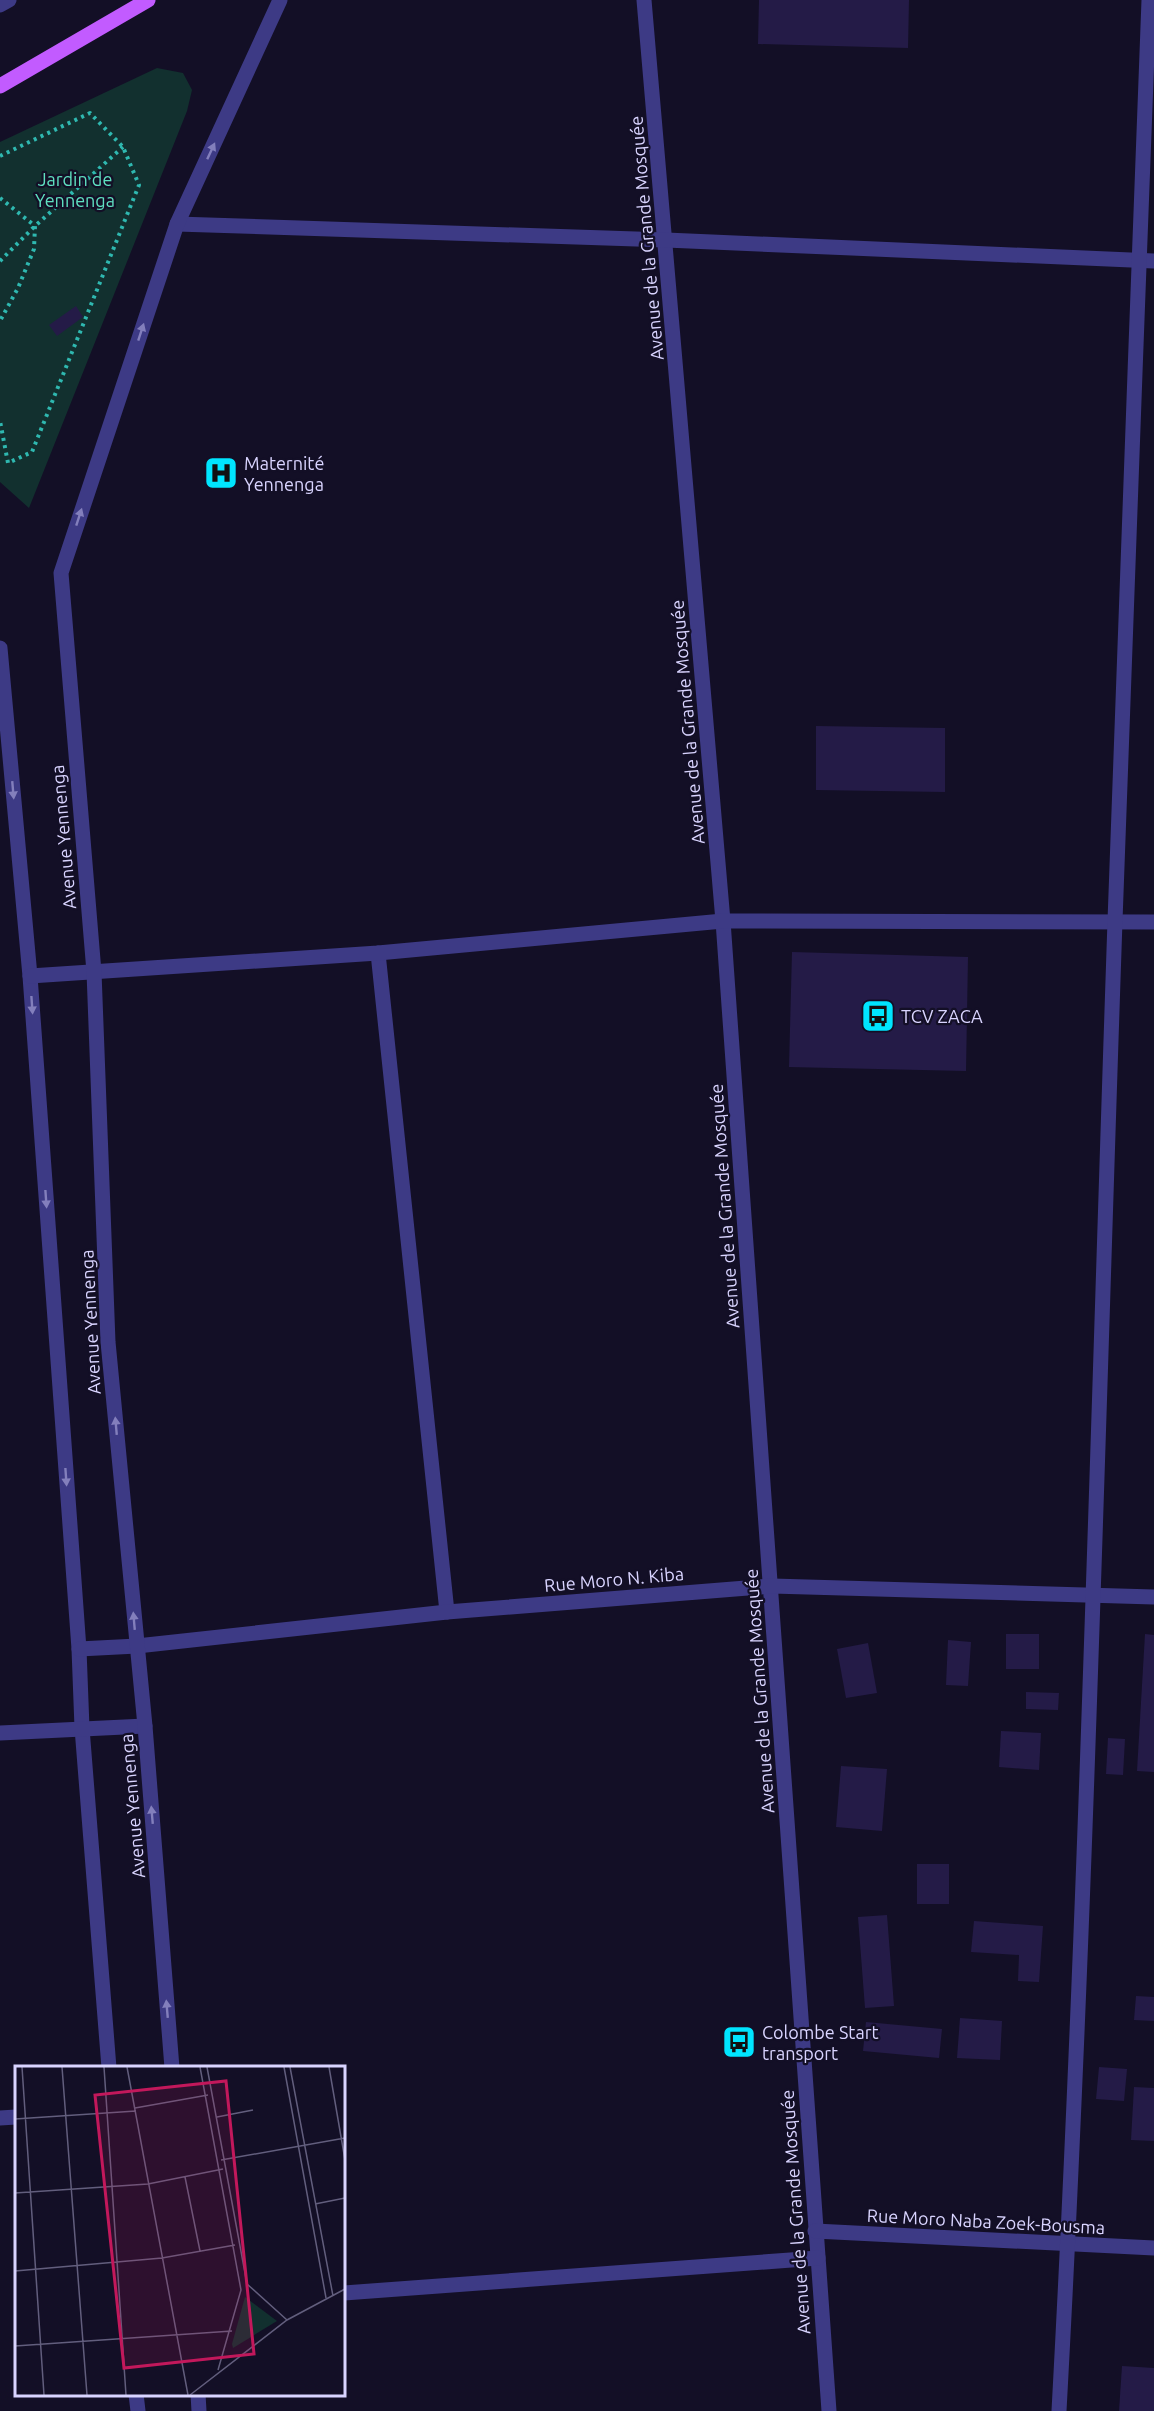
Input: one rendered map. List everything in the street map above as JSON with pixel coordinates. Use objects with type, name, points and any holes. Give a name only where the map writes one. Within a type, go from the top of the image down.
[{"type":"main road","points":[[0,86],[148,0]]},
{"type":"street","points":[[0,5],[9,0]]},
{"type":"street","points":[[280,0],[177,224],[666,240],[1147,261]]},
{"type":"street","points":[[1059,2411],[1068,2245],[1094,1594],[1115,921],[1147,261],[1149,0]]},
{"type":"street","name":"Avenue de la Grande Mosquée","points":[[640,2],[666,240],[723,921],[829,2411]]},
{"type":"street","name":"Avenue Yennenga","points":[[172,2066],[145,1726],[108,1342],[94,972],[61,573],[177,224]]},
{"type":"street","name":"Avenue Yennenga","points":[[0,648],[30,976],[79,1649],[82,1728],[109,2066]]},
{"type":"street","points":[[30,976],[378,953],[723,921],[1154,922]]},
{"type":"street","points":[[378,953],[447,1612]]},
{"type":"street","name":"Rue Moro N. Kiba","points":[[79,1649],[137,1646],[447,1612],[772,1586],[1154,1597]]},
{"type":"street","points":[[0,1733],[145,1726]]},
{"type":"street","points":[[0,2118],[15,2117]]},
{"type":"street","name":"Rue Moro Naba Zoek-Bousma","points":[[815,2231],[1154,2248]]},
{"type":"street","points":[[345,2293],[818,2258]]},
{"type":"street","points":[[136,2396],[138,2411]]},
{"type":"street","points":[[198,2396],[199,2411]]},
{"type":"path","points":[[0,156],[90,113],[123,147],[139,185],[33,452],[9,463],[0,421]]},
{"type":"path","points":[[0,261],[35,226],[123,147]]},
{"type":"path","points":[[0,198],[35,226]]},
{"type":"path","points":[[0,321],[18,288],[34,249],[35,226]]},
{"type":"green space","name":"Jardin de Yennenga","points":[[157,68],[183,73],[192,90],[187,111],[29,508],[0,482],[0,142]]},
{"type":"building","points":[[759,0],[909,0],[908,48],[758,44]]},
{"type":"building","points":[[76,306],[83,317],[57,336],[49,325]]},
{"type":"building","points":[[816,726],[945,728],[945,792],[816,790]]},
{"type":"building","points":[[792,952],[968,957],[966,1071],[789,1067]]},
{"type":"building","points":[[1006,1634],[1039,1634],[1039,1669],[1006,1669]]},
{"type":"building","points":[[1145,1634],[1154,1635],[1154,1772],[1137,1771]]},
{"type":"building","points":[[948,1640],[971,1642],[968,1686],[946,1685]]},
{"type":"building","points":[[868,1643],[877,1693],[846,1698],[837,1649]]},
{"type":"building","points":[[1026,1692],[1059,1693],[1058,1710],[1026,1709]]},
{"type":"building","points":[[1001,1731],[1041,1733],[1039,1770],[999,1767]]},
{"type":"building","points":[[1108,1738],[1125,1739],[1123,1775],[1106,1774]]},
{"type":"building","points":[[841,1766],[887,1769],[882,1831],[836,1827]]},
{"type":"building","points":[[917,1864],[949,1864],[949,1904],[917,1904]]},
{"type":"building","points":[[887,1915],[894,2006],[865,2008],[858,1917]]},
{"type":"building","points":[[974,1921],[1043,1926],[1039,1982],[1018,1981],[1019,1955],[971,1952]]},
{"type":"building","points":[[1136,1996],[1154,1997],[1154,2021],[1134,2020]]},
{"type":"building","points":[[960,2018],[1002,2021],[1000,2060],[957,2058]]},
{"type":"building","points":[[866,2022],[942,2029],[939,2058],[863,2051]]},
{"type":"building","points":[[1099,2067],[1127,2069],[1124,2101],[1096,2099]]},
{"type":"building","points":[[1134,2087],[1154,2088],[1154,2141],[1131,2140]]},
{"type":"building","points":[[1122,2366],[1154,2368],[1154,2411],[1119,2411]]},
{"type":"place","name":"Maternité Yennenga","points":[[221,473]]},
{"type":"place","name":"TCV ZACA","points":[[878,1016]]},
{"type":"place","name":"Colombe Start transport","points":[[739,2042]]}]
